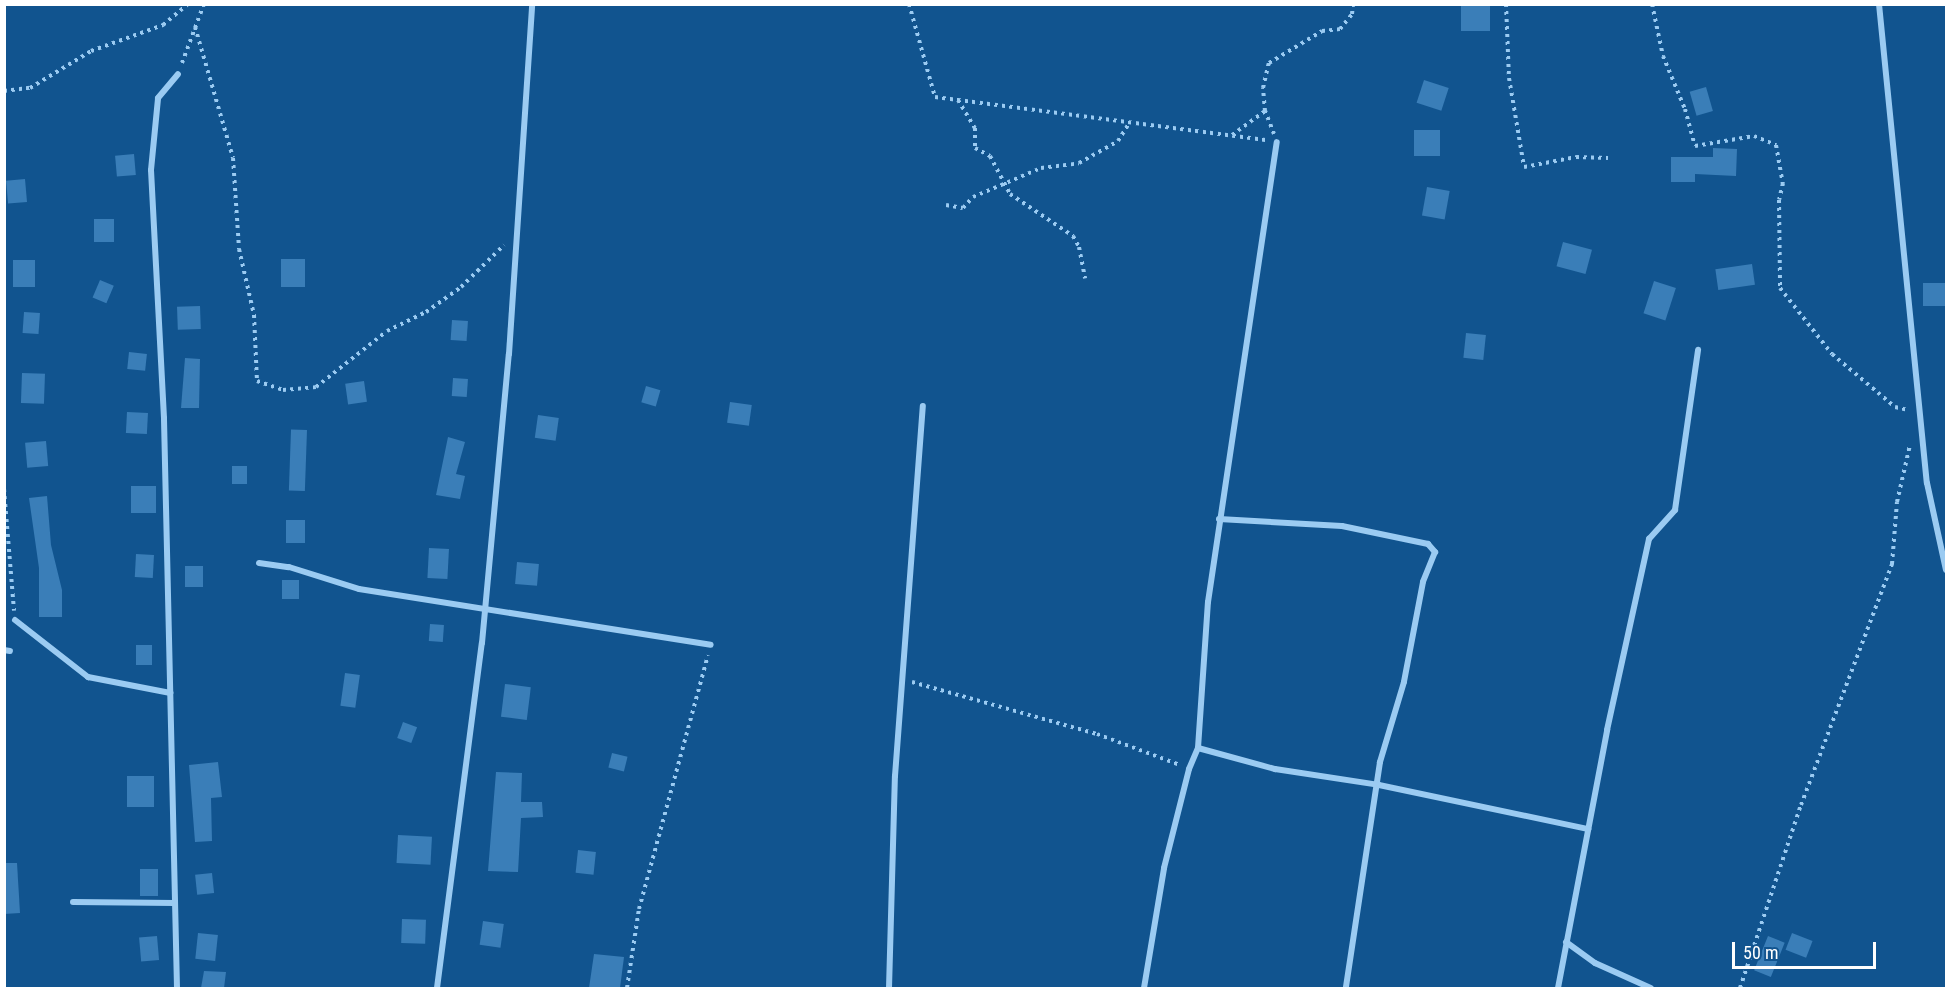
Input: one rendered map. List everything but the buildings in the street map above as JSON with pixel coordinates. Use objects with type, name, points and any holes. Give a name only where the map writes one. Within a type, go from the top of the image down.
[{"type":"street","points":[[437,988],[485,611],[518,232],[532,4]]},
{"type":"street","points":[[1879,4],[1927,483],[1947,570]]},
{"type":"street","points":[[177,988],[164,418],[151,170],[158,98],[178,74]]},
{"type":"street","points":[[1144,988],[1164,868],[1189,769],[1198,748],[1208,602],[1277,142]]},
{"type":"street","points":[[1558,988],[1588,829],[1649,539],[1676,510],[1698,350]]},
{"type":"street","points":[[889,988],[895,776],[923,406]]},
{"type":"street","points":[[1219,519],[1342,526],[1433,546],[1404,682],[1380,762],[1379,785],[1346,988]]},
{"type":"street","points":[[259,563],[289,567],[358,589],[485,611],[711,645]]},
{"type":"street","points":[[15,620],[88,677],[170,693]]},
{"type":"street","points":[[1198,748],[1275,769],[1379,785],[1588,829]]},
{"type":"street","points":[[73,902],[175,903]]},
{"type":"street","points":[[1566,942],[1595,963],[1652,988]]},
{"type":"path","points":[[4,91],[30,88],[91,51],[163,25],[188,4]]},
{"type":"path","points":[[178,74],[204,4]]},
{"type":"path","points":[[909,4],[934,97],[1277,142],[1265,111],[1263,88],[1269,63],[1322,31],[1340,29],[1352,14],[1353,4]]},
{"type":"path","points":[[1506,4],[1509,78],[1524,167],[1576,156],[1608,158]]},
{"type":"path","points":[[1652,4],[1663,56],[1685,109],[1695,146],[1754,136],[1776,145],[1783,183],[1779,200],[1780,288],[1832,354],[1864,384],[1895,407],[1920,411]]},
{"type":"path","points":[[195,27],[233,158],[239,249],[254,315],[257,381],[283,390],[316,387],[387,331],[426,312],[461,287],[518,232]]},
{"type":"path","points":[[958,100],[975,128],[975,148],[990,156],[1019,202],[1073,236],[1079,247],[1085,278]]},
{"type":"path","points":[[1231,136],[1265,111]]},
{"type":"path","points":[[946,205],[963,208],[973,197],[1041,168],[1086,159],[1118,141],[1130,122]]},
{"type":"path","points":[[1740,988],[1801,805],[1892,564],[1897,502],[1911,440]]},
{"type":"path","points":[[4,489],[15,620]]},
{"type":"path","points":[[627,988],[639,909],[711,645]]},
{"type":"path","points":[[903,679],[1097,734],[1189,769]]}]
